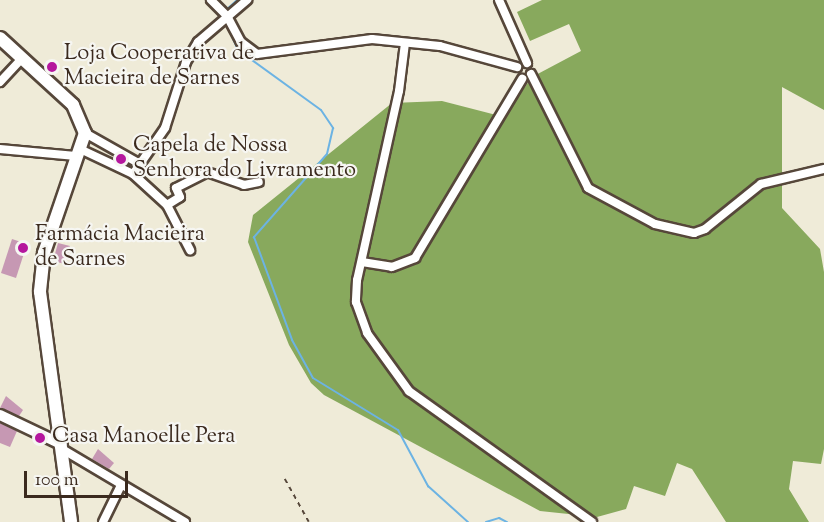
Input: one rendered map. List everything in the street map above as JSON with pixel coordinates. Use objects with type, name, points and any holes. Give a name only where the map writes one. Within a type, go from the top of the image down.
[{"type":"main road","points":[[0,38],[73,105],[85,133],[41,274],[65,453],[71,522]]},
{"type":"street","points":[[211,0],[227,16],[241,42],[257,54],[372,39],[440,46],[517,67],[527,63]]},
{"type":"street","points":[[133,174],[165,128],[186,62],[227,16],[247,0]]},
{"type":"street","points":[[499,0],[531,75],[588,188],[655,224],[694,233],[705,230],[761,184],[824,169]]},
{"type":"street","points":[[405,43],[356,302],[367,333],[409,391],[592,522]]},
{"type":"street","points":[[0,82],[22,58]]},
{"type":"street","points":[[517,67],[522,79]]},
{"type":"street","points":[[362,262],[392,267],[415,258],[522,79],[531,75]]},
{"type":"street","points":[[85,133],[140,164]]},
{"type":"street","points":[[0,149],[78,153],[133,174],[167,205],[190,250]]},
{"type":"street","points":[[167,205],[180,197],[176,188],[207,172],[244,185],[259,182]]},
{"type":"street","points":[[0,415],[120,487],[185,522]]},
{"type":"street","points":[[103,522],[120,487]]},
{"type":"path","points":[[285,478],[309,522]]},
{"type":"green space","points":[[542,0],[824,0],[824,110],[782,87],[782,208],[820,249],[824,272],[824,449],[821,464],[793,461],[789,489],[809,522],[726,522],[692,469],[677,463],[665,496],[634,486],[626,509],[597,517],[540,511],[324,395],[311,383],[289,345],[248,242],[253,215],[392,103],[442,101],[504,117],[532,77],[581,51],[569,24],[530,41],[517,12]]},
{"type":"building","points":[[12,239],[27,244],[16,278],[1,273]]},
{"type":"building","points":[[58,243],[70,246],[65,264],[53,261]]},
{"type":"building","points":[[6,396],[23,410],[19,416],[0,408]]},
{"type":"building","points":[[0,423],[17,431],[10,447],[0,443]]},
{"type":"building","points":[[98,449],[114,463],[109,469],[92,459]]},
{"type":"waterway","points":[[226,10],[237,0]]},
{"type":"waterway","points":[[226,22],[238,50],[321,110],[333,128],[327,154],[254,237],[292,340],[313,378],[398,430],[428,486],[468,522]]},
{"type":"waterway","points":[[486,522],[499,518],[507,522]]},
{"type":"place","name":"Loja Cooperativa de Macieira de Sarnes","points":[[52,67]]},
{"type":"place","name":"Capela de Nossa Senhora do Livramento","points":[[121,159]]},
{"type":"place","name":"Farmácia Macieira de Sarnes","points":[[23,248]]},
{"type":"place","name":"Casa Manoelle Pera","points":[[40,438]]}]
